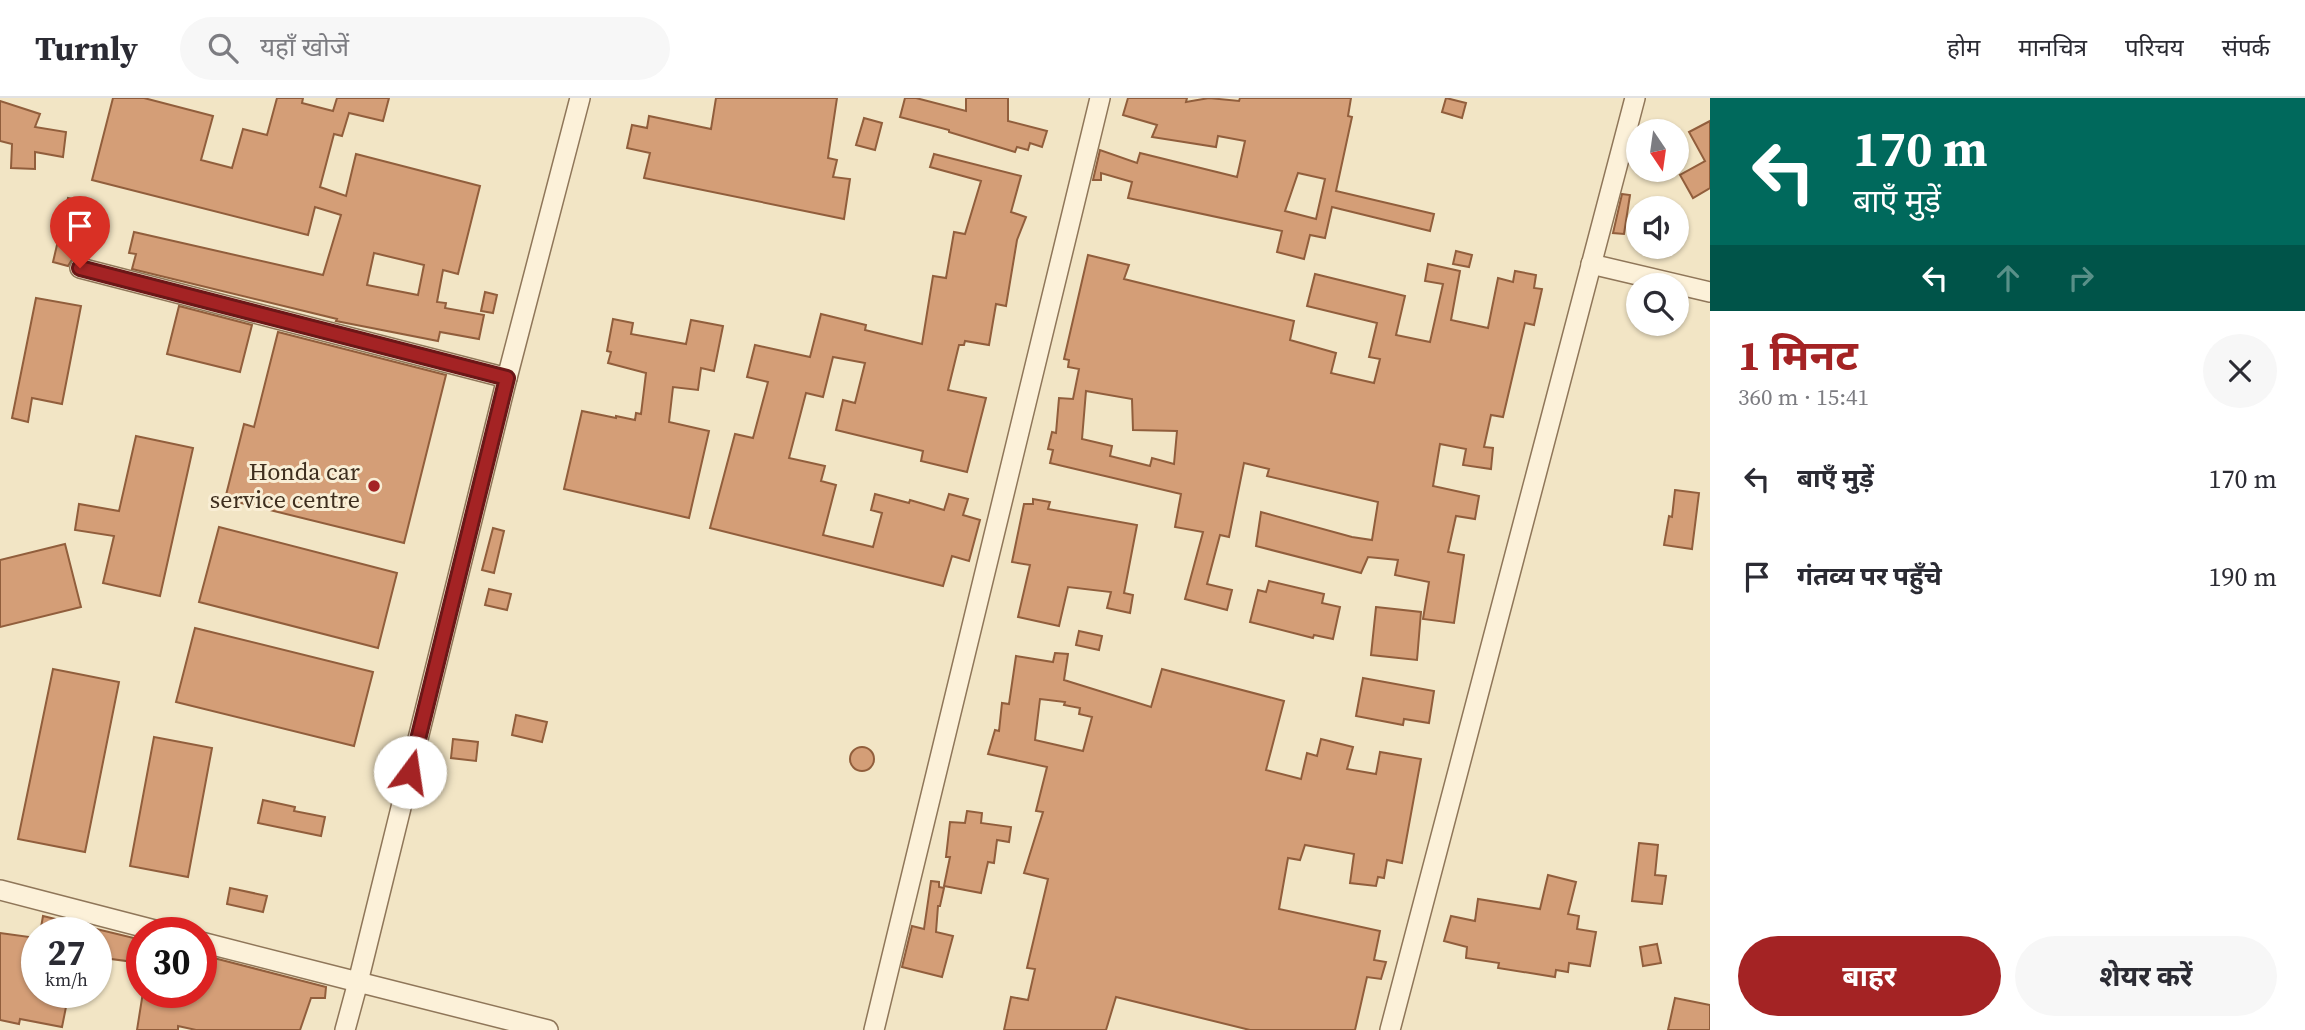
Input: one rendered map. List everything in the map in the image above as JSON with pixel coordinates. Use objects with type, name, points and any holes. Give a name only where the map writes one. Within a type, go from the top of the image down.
[{"type":"street","points":[[345,1030],[507,378],[580,98]]},
{"type":"street","points":[[874,1030],[1100,98]]},
{"type":"street","points":[[1390,1030],[1635,98]]},
{"type":"street","points":[[1591,264],[1710,292]]},
{"type":"street","points":[[80,268],[507,378]]},
{"type":"street","points":[[0,890],[126,923]]},
{"type":"street","points":[[217,946],[548,1030]]},
{"type":"building","points":[[113,98],[144,98],[213,116],[201,160],[232,168],[243,129],[267,135],[277,98],[303,98],[302,103],[333,111],[337,98],[389,98],[383,121],[349,113],[342,136],[334,134],[320,187],[346,196],[356,154],[480,186],[458,274],[443,270],[437,302],[446,303],[445,308],[484,315],[479,339],[440,332],[438,341],[336,321],[337,319],[132,269],[136,254],[129,253],[134,232],[323,275],[341,215],[315,207],[308,235],[92,180]],"holes":[[[374,253],[424,265],[418,295],[367,285]]]},
{"type":"building","points":[[716,98],[837,98],[828,158],[837,160],[833,177],[850,179],[844,219],[644,178],[650,153],[627,148],[632,125],[647,128],[649,116],[711,129]]},
{"type":"building","points":[[905,98],[916,98],[966,111],[966,98],[1008,98],[1008,121],[1047,131],[1042,147],[1030,143],[1028,150],[1017,147],[1015,152],[900,117]]},
{"type":"building","points":[[1128,98],[1187,98],[1186,102],[1209,98],[1239,101],[1240,98],[1351,98],[1348,116],[1352,117],[1336,191],[1434,214],[1430,231],[1332,207],[1325,238],[1310,235],[1304,259],[1277,252],[1282,231],[1128,198],[1132,182],[1101,173],[1101,180],[1093,180],[1100,150],[1137,163],[1140,153],[1237,177],[1245,141],[1218,136],[1216,147],[1152,137],[1157,125],[1123,115]],"holes":[[[1298,173],[1325,179],[1316,219],[1285,211]]]},
{"type":"building","points":[[1446,98],[1466,103],[1462,118],[1442,112]]},
{"type":"building","points":[[0,101],[40,114],[35,127],[66,132],[63,157],[35,152],[35,169],[11,168],[12,144],[0,141]]},
{"type":"building","points":[[864,118],[882,123],[875,150],[856,145]]},
{"type":"building","points":[[1710,121],[1710,188],[1693,198],[1684,182],[1689,182],[1689,170],[1705,161],[1689,132]]},
{"type":"building","points":[[934,154],[1021,176],[1011,212],[1026,217],[1017,240],[1006,306],[996,304],[989,345],[965,341],[964,345],[959,345],[948,390],[986,398],[967,472],[921,461],[923,451],[836,430],[843,400],[855,403],[865,363],[833,357],[823,397],[806,393],[789,458],[825,466],[821,481],[836,485],[823,535],[873,547],[882,513],[871,510],[875,494],[944,510],[949,494],[968,499],[963,515],[980,520],[969,561],[952,556],[943,586],[710,528],[735,434],[753,438],[768,382],[747,377],[755,345],[810,357],[821,314],[866,325],[865,330],[922,344],[933,276],[946,278],[954,232],[965,234],[981,181],[930,167]]},
{"type":"building","points":[[1622,194],[1630,195],[1626,196],[1624,234],[1613,233]]},
{"type":"building","points":[[68,198],[86,202],[73,258],[68,266],[53,262]]},
{"type":"building","points":[[1456,251],[1472,255],[1469,267],[1453,264]]},
{"type":"building","points":[[1088,255],[1129,265],[1124,279],[1294,321],[1290,340],[1336,353],[1331,373],[1374,383],[1380,359],[1369,357],[1377,323],[1307,306],[1315,274],[1405,296],[1396,335],[1430,342],[1443,284],[1425,281],[1428,264],[1460,271],[1451,320],[1488,328],[1498,278],[1513,282],[1515,271],[1536,275],[1534,288],[1542,289],[1534,325],[1525,323],[1503,417],[1491,415],[1484,447],[1493,448],[1491,469],[1463,465],[1466,449],[1440,444],[1433,486],[1479,496],[1475,519],[1456,516],[1448,552],[1464,555],[1454,623],[1423,619],[1429,582],[1395,575],[1398,560],[1368,557],[1361,573],[1256,546],[1261,512],[1372,540],[1378,502],[1267,476],[1269,469],[1244,463],[1229,537],[1220,535],[1207,584],[1232,590],[1227,610],[1185,599],[1203,532],[1175,527],[1181,494],[1050,463],[1053,450],[1048,449],[1052,432],[1056,433],[1059,398],[1073,399],[1079,369],[1068,367],[1069,360],[1064,359]],"holes":[[[1086,391],[1132,399],[1133,430],[1177,431],[1174,464],[1152,458],[1150,466],[1110,456],[1112,446],[1082,439]]]},
{"type":"building","points":[[485,292],[497,295],[493,313],[481,311]]},
{"type":"building","points":[[36,298],[81,306],[62,404],[32,398],[28,422],[12,418]]},
{"type":"building","points":[[179,306],[252,325],[240,372],[167,354]]},
{"type":"building","points":[[613,319],[633,323],[631,334],[686,344],[691,320],[723,326],[714,371],[701,368],[698,390],[673,387],[669,422],[709,431],[689,518],[564,489],[582,411],[635,420],[636,413],[641,414],[646,373],[608,363],[611,352],[607,351]]},
{"type":"building","points":[[278,332],[446,375],[404,543],[225,499],[244,424],[254,427]]},
{"type":"building","points":[[136,436],[193,448],[160,596],[103,583],[114,536],[75,530],[79,504],[119,511]]},
{"type":"building","points":[[1675,490],[1699,493],[1692,549],[1664,545],[1669,516],[1672,517]]},
{"type":"building","points":[[1033,499],[1050,502],[1048,509],[1137,525],[1124,593],[1133,595],[1130,613],[1107,608],[1111,592],[1068,587],[1059,626],[1018,617],[1030,565],[1012,562],[1024,504],[1033,504]]},
{"type":"building","points":[[219,527],[397,573],[378,648],[199,602]]},
{"type":"building","points":[[493,528],[504,531],[494,573],[482,570]]},
{"type":"building","points":[[65,544],[81,607],[0,627],[0,560]]},
{"type":"building","points":[[1269,581],[1324,594],[1322,603],[1340,607],[1333,639],[1314,635],[1313,638],[1250,622],[1258,590],[1266,592]]},
{"type":"building","points":[[489,589],[511,594],[507,610],[485,605]]},
{"type":"building","points":[[1376,607],[1421,612],[1417,660],[1371,655]]},
{"type":"building","points":[[195,628],[373,672],[354,746],[176,702]]},
{"type":"building","points":[[1079,631],[1102,636],[1099,650],[1076,645]]},
{"type":"building","points":[[1055,653],[1068,654],[1064,680],[1151,707],[1162,669],[1284,701],[1266,770],[1301,779],[1307,753],[1317,756],[1321,739],[1353,747],[1347,769],[1376,774],[1380,752],[1421,759],[1402,863],[1387,860],[1384,878],[1378,877],[1376,886],[1350,883],[1354,854],[1305,845],[1300,860],[1288,858],[1279,909],[1380,931],[1374,960],[1386,962],[1381,979],[1367,977],[1355,1030],[1250,1030],[1116,997],[1106,1030],[1004,1030],[1011,997],[1028,1000],[1035,969],[1027,968],[1048,879],[1024,873],[1043,812],[1036,811],[1047,767],[988,754],[995,730],[999,731],[1002,703],[1009,704],[1016,656],[1053,662]],"holes":[[[1040,699],[1065,702],[1064,705],[1080,708],[1079,714],[1092,717],[1083,751],[1035,740]]]},
{"type":"building","points":[[53,669],[119,682],[85,852],[18,839]]},
{"type":"building","points":[[1363,678],[1434,691],[1429,723],[1404,719],[1403,725],[1356,716]]},
{"type":"building","points":[[516,715],[547,722],[542,742],[512,735]]},
{"type":"building","points":[[154,737],[212,748],[188,877],[130,866]]},
{"type":"building","points":[[453,739],[478,742],[476,761],[451,758]]},
{"type":"building","points":[[862,747],[873,754],[874,759],[867,770],[862,771],[851,764],[850,759],[857,748]]},
{"type":"building","points":[[263,800],[295,807],[294,811],[325,817],[321,836],[258,823]]},
{"type":"building","points":[[967,811],[982,813],[981,823],[1011,827],[1009,842],[997,840],[994,863],[988,862],[981,893],[944,886],[950,857],[946,857],[950,822],[965,823]]},
{"type":"building","points":[[1639,843],[1658,845],[1655,875],[1666,876],[1662,904],[1632,901]]},
{"type":"building","points":[[1548,875],[1576,882],[1568,914],[1579,916],[1577,929],[1596,932],[1590,966],[1569,963],[1568,972],[1556,970],[1555,977],[1498,968],[1499,963],[1466,958],[1467,947],[1444,941],[1451,916],[1475,921],[1478,899],[1540,909]]},
{"type":"building","points":[[931,881],[939,882],[939,887],[944,888],[938,906],[936,932],[953,936],[942,977],[902,967],[912,926],[924,929]]},
{"type":"building","points":[[230,888],[267,896],[263,912],[227,904]]},
{"type":"building","points":[[0,933],[21,936],[21,1008],[66,1008],[62,1027],[20,1019],[19,1024],[0,1020]]},
{"type":"building","points":[[112,933],[126,936],[126,961],[112,959]]},
{"type":"building","points":[[1657,944],[1661,963],[1643,966],[1640,947]]},
{"type":"building","points":[[217,959],[326,987],[325,998],[311,998],[300,1030],[196,1030],[178,1026],[178,1030],[137,1030],[140,1008],[217,1008]]},
{"type":"building","points":[[1675,998],[1710,1005],[1710,1030],[1668,1030]]},
{"type":"place","name":"Honda car service centre","points":[[374,486]]},
{"type":"route","points":[[80,268],[507,378],[410,772]]}]
